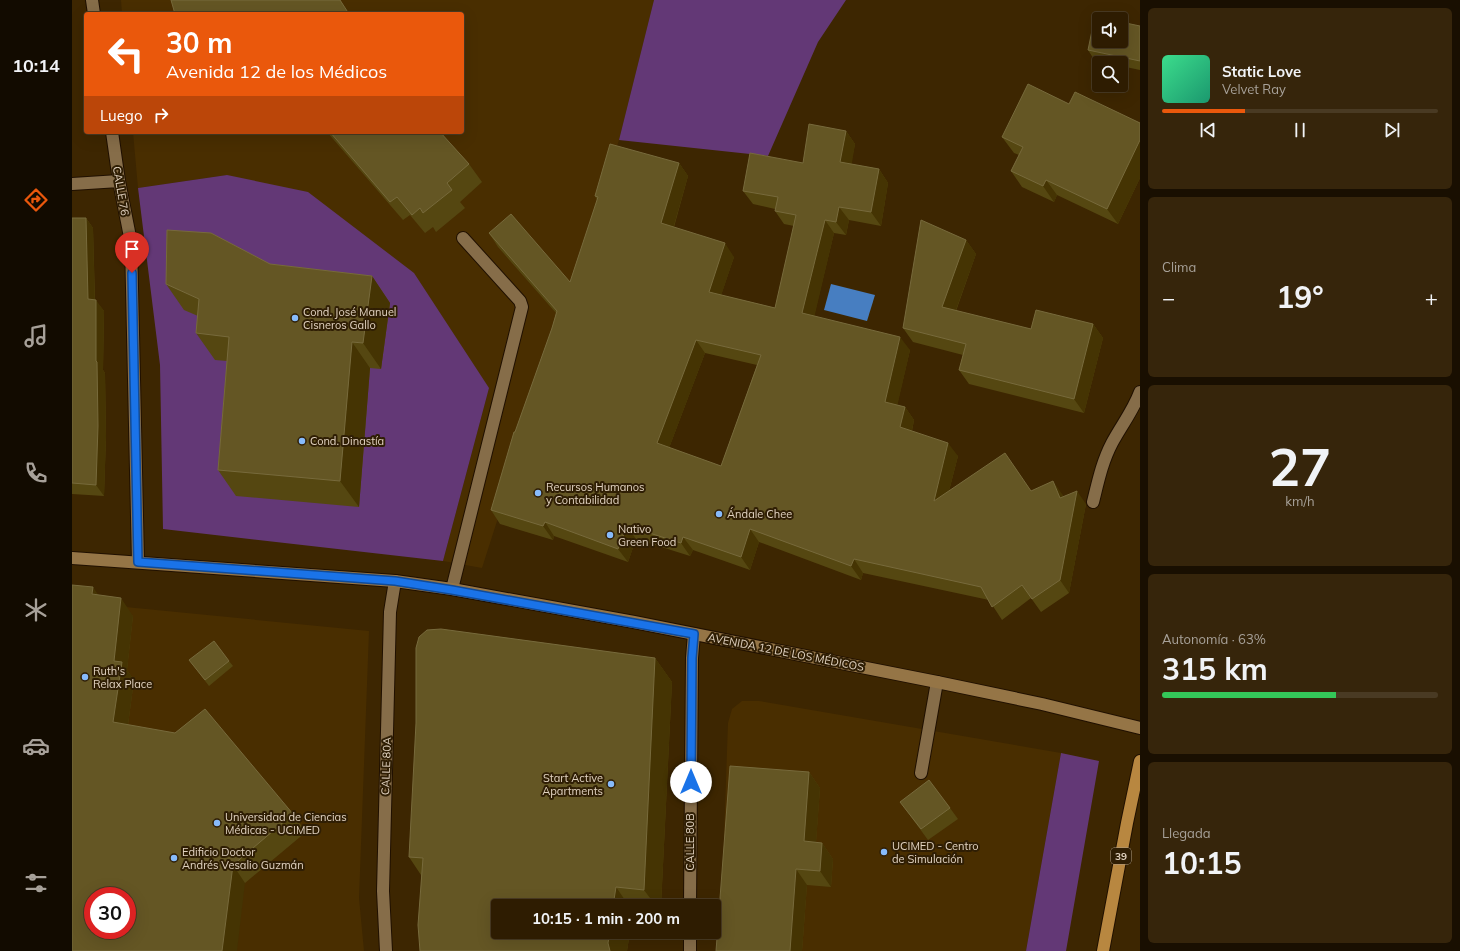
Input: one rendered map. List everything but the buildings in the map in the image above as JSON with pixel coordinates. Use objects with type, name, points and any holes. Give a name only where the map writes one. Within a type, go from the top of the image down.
[{"type":"highway","name":"39","points":[[1103,951],[1140,761]]},
{"type":"main road","name":"AVENIDA 12 DE LOS MÉDICOS","points":[[72,558],[395,581],[452,590],[694,634],[937,682],[1042,704],[1140,728]]},
{"type":"street","points":[[92,0],[94,12]]},
{"type":"street","name":"CALLE 76","points":[[112,134],[119,181],[131,242],[138,562]]},
{"type":"street","points":[[72,184],[119,181]]},
{"type":"street","points":[[452,590],[522,307],[520,301],[463,238]]},
{"type":"street","points":[[1093,502],[1102,464],[1112,443],[1136,404],[1140,392]]},
{"type":"street","name":"CALLE 80A","points":[[386,951],[383,891],[390,612],[395,581]]},
{"type":"street","name":"CALLE 80B","points":[[690,899],[692,658],[694,634]]},
{"type":"street","points":[[921,773],[937,682]]},
{"type":"street","points":[[690,939],[690,951]]},
{"type":"shaded area","points":[[121,0],[654,0],[619,140],[482,568],[443,561],[489,388],[227,175],[138,188],[133,134],[464,134],[464,12],[122,12]]},
{"type":"shaded area","points":[[654,0],[846,0],[818,42],[768,156],[619,140]]},
{"type":"shaded area","points":[[227,175],[308,192],[414,273],[489,388],[443,561],[163,529],[160,365],[138,188]]},
{"type":"shaded area","name":"Universidad de Ciencias Médicas - UCIMED","points":[[105,605],[369,631],[359,898],[364,951],[72,951]]},
{"type":"shaded area","name":"UCIMED - Centro de Simulación","points":[[742,701],[759,701],[1061,753],[1026,951],[720,951],[728,723],[732,709]]},
{"type":"shaded area","points":[[1061,753],[1099,761],[1066,951],[1026,951]]},
{"type":"water","points":[[831,284],[875,295],[867,321],[824,310]]},
{"type":"place","name":"Cond. José Manuel Cisneros Gallo","points":[[295,318]]},
{"type":"place","name":"Cond. Dinastía","points":[[302,441]]},
{"type":"place","name":"Recursos Humanos y Contabilidad","points":[[538,493]]},
{"type":"place","name":"Ándale Chee","points":[[719,514]]},
{"type":"place","name":"Nativo Green Food","points":[[610,535]]},
{"type":"place","name":"Ruth's Relax Place","points":[[85,677]]},
{"type":"place","name":"Start Active Apartments","points":[[611,784]]},
{"type":"place","name":"Universidad de Ciencias Médicas - UCIMED","points":[[217,823]]},
{"type":"place","name":"UCIMED - Centro de Simulación","points":[[884,852]]},
{"type":"place","name":"Edificio Doctor Andrés Vesalio Guzmán","points":[[174,858]]},
{"type":"route","points":[[132,273],[138,562],[395,581],[634,622],[694,634],[692,658],[691,782]]}]
